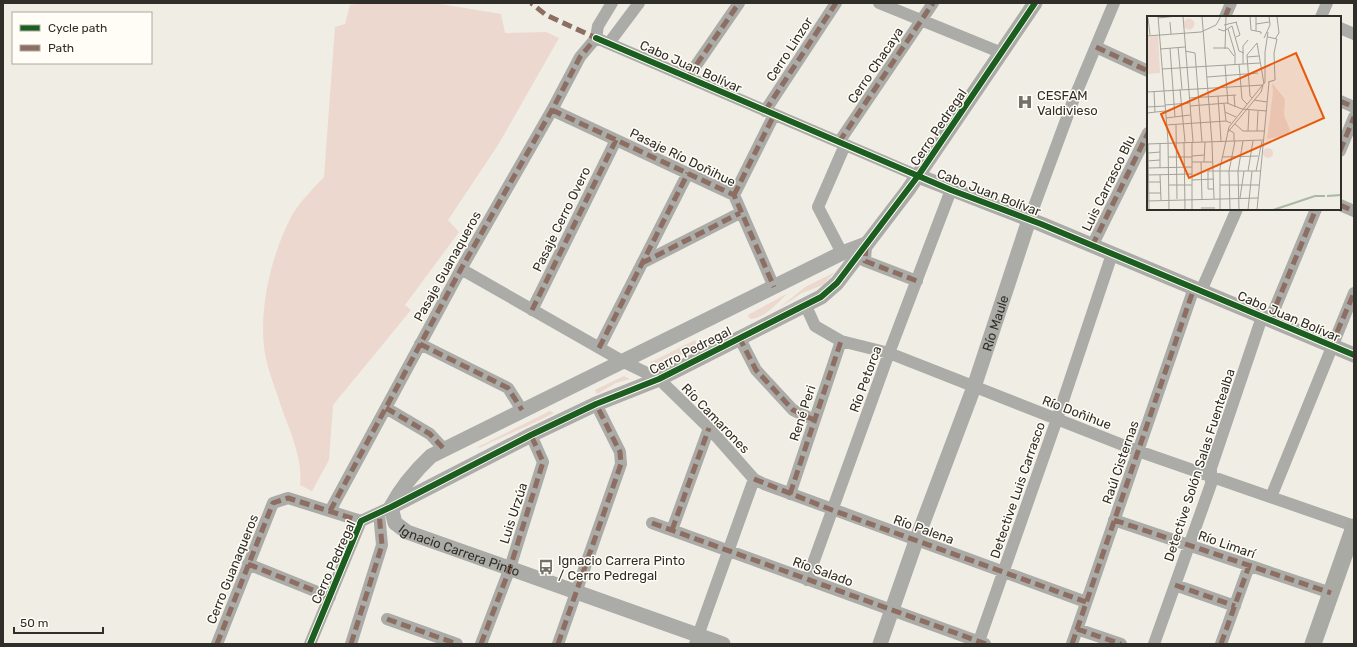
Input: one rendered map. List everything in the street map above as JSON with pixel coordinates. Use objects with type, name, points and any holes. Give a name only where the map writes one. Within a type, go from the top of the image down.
[{"type":"main road","points":[[1313,644],[1354,526]]},
{"type":"street","points":[[596,38],[598,26],[612,3]]},
{"type":"street","points":[[609,43],[639,3]]},
{"type":"street","points":[[688,77],[739,3]]},
{"type":"street","name":"Cerro Linzor","points":[[734,195],[770,113],[836,3]]},
{"type":"street","points":[[879,3],[1002,53]]},
{"type":"street","name":"Cerro Chacaya","points":[[842,254],[818,207],[842,144],[933,3]]},
{"type":"street","name":"Cerro Pedregal","points":[[310,644],[361,521],[531,435],[596,404],[659,379],[739,337],[821,297],[837,283],[918,176],[1035,3]]},
{"type":"street","name":"Río Maule","points":[[880,644],[916,541],[974,387],[1029,220],[1074,101],[1114,3]]},
{"type":"street","points":[[1225,16],[1231,3]]},
{"type":"street","points":[[1321,16],[1327,3]]},
{"type":"street","points":[[1341,28],[1354,34]]},
{"type":"street","name":"Cabo Juan Bolívar","points":[[596,38],[951,190],[1029,220],[1354,355]]},
{"type":"street","name":"Pasaje Guanaqueros","points":[[330,511],[461,269],[552,110],[580,56],[596,38]]},
{"type":"street","points":[[1096,47],[1147,71]]},
{"type":"street","points":[[1341,101],[1354,107]]},
{"type":"street","name":"Pasaje Río Doñihue","points":[[552,110],[734,195],[740,212],[774,287]]},
{"type":"street","points":[[1341,149],[1354,117]]},
{"type":"street","name":"Luis Carrasco Blu","points":[[1092,246],[1147,136]]},
{"type":"street","name":"Pasaje Cerro Overo","points":[[532,310],[616,140]]},
{"type":"street","points":[[599,348],[688,173]]},
{"type":"street","name":"Río Petorca","points":[[807,580],[889,353],[951,190]]},
{"type":"street","points":[[1341,205],[1354,211]]},
{"type":"street","name":"Raúl Cisternas","points":[[1072,644],[1138,450],[1197,290],[1237,210]]},
{"type":"street","name":"Detective Solón Salas Fuentealba","points":[[1154,644],[1211,484],[1211,468],[1266,318],[1316,210]]},
{"type":"street","points":[[642,263],[740,212]]},
{"type":"street","points":[[866,244],[865,261],[917,281]]},
{"type":"street","name":"Cerro Pedregal","points":[[385,510],[413,473],[431,456],[774,287],[866,244]]},
{"type":"street","name":"Detective Luis Carrasco","points":[[981,643],[1003,572],[1057,419],[1112,254]]},
{"type":"street","name":"Río Camarones","points":[[461,269],[624,362],[659,379],[709,428],[754,478]]},
{"type":"street","points":[[1271,496],[1354,293]]},
{"type":"street","name":"Río Doñihue","points":[[805,304],[815,326],[841,341],[889,353],[1138,450],[1354,526]]},
{"type":"street","points":[[739,337],[756,370],[793,410],[814,420]]},
{"type":"street","name":"René Peri","points":[[790,494],[841,341]]},
{"type":"street","points":[[420,344],[508,388],[522,410]]},
{"type":"street","points":[[558,644],[622,457],[596,404]]},
{"type":"street","points":[[386,408],[430,434],[444,449]]},
{"type":"street","points":[[672,530],[709,428]]},
{"type":"street","name":"Luis Urzúa","points":[[481,644],[510,568],[543,462],[531,435]]},
{"type":"street","points":[[696,640],[754,478]]},
{"type":"street","name":"Río Palena","points":[[754,478],[832,510],[1086,602]]},
{"type":"street","name":"Cerro Guanaqueros","points":[[216,644],[272,503],[288,498],[330,511]]},
{"type":"street","points":[[351,644],[382,546],[385,510]]},
{"type":"street","name":"Ignacio Carrera Pinto","points":[[385,510],[395,523],[406,532],[576,592],[696,640],[723,644]]},
{"type":"street","points":[[330,511],[361,521]]},
{"type":"street","name":"Río Limarí","points":[[1114,520],[1331,593]]},
{"type":"street","name":"Río Salado","points":[[652,523],[981,643]]},
{"type":"street","points":[[248,564],[330,597]]},
{"type":"street","points":[[1221,644],[1249,566]]},
{"type":"street","points":[[1175,585],[1235,606]]},
{"type":"street","points":[[387,619],[457,644]]},
{"type":"street","points":[[1077,629],[1121,644]]},
{"type":"shaded area","points":[[361,3],[434,3],[501,14],[505,33],[546,32],[559,38],[498,145],[448,220],[459,232],[405,305],[411,310],[333,405],[329,460],[312,491],[300,485],[300,465],[298,455],[266,360],[263,337],[263,320],[272,266],[284,232],[291,217],[302,200],[324,177],[335,27],[345,24],[350,5]]},
{"type":"shaded area","points":[[835,272],[823,285],[802,293],[778,309],[805,287]]},
{"type":"shaded area","points":[[788,293],[766,313],[750,319],[748,315]]},
{"type":"shaded area","points":[[695,340],[698,346],[656,368],[651,366],[650,362]]},
{"type":"shaded area","points":[[624,376],[630,379],[616,383],[597,394],[595,390]]},
{"type":"shaded area","points":[[550,411],[554,413],[479,448],[478,447]]},
{"type":"marked path","points":[[330,511],[461,269],[552,110],[580,57],[596,38],[546,15],[531,3]]},
{"type":"marked path","points":[[688,77],[739,3]]},
{"type":"marked path","points":[[765,111],[836,3]]},
{"type":"marked path","points":[[839,142],[933,3]]},
{"type":"marked path","points":[[1225,16],[1231,3]]},
{"type":"marked path","points":[[1096,47],[1147,71]]},
{"type":"marked path","points":[[1341,101],[1354,107]]},
{"type":"marked path","points":[[552,110],[734,195],[774,287]]},
{"type":"marked path","points":[[734,195],[774,115]]},
{"type":"marked path","points":[[1341,149],[1354,117]]},
{"type":"marked path","points":[[1092,246],[1147,135]]},
{"type":"marked path","points":[[532,310],[616,140]]},
{"type":"marked path","points":[[599,348],[688,173]]},
{"type":"marked path","points":[[1341,205],[1354,211]]},
{"type":"marked path","points":[[1270,320],[1316,210]]},
{"type":"marked path","points":[[642,263],[740,213]]},
{"type":"marked path","points":[[866,246],[865,261],[917,281]]},
{"type":"marked path","points":[[1072,644],[1194,288]]},
{"type":"marked path","points":[[1331,346],[1354,293]]},
{"type":"marked path","points":[[739,337],[756,370],[793,410],[814,420]]},
{"type":"marked path","points":[[790,494],[841,341]]},
{"type":"marked path","points":[[420,344],[508,388],[522,410]]},
{"type":"marked path","points":[[558,644],[621,464],[620,452],[596,404]]},
{"type":"marked path","points":[[386,408],[430,434],[444,449]]},
{"type":"marked path","points":[[672,530],[709,428]]},
{"type":"marked path","points":[[481,644],[510,568],[543,462],[531,435]]},
{"type":"marked path","points":[[754,479],[832,510],[1086,602]]},
{"type":"marked path","points":[[217,644],[273,503],[288,498],[361,521]]},
{"type":"marked path","points":[[351,644],[382,545],[379,513]]},
{"type":"marked path","points":[[1114,520],[1331,593]]},
{"type":"marked path","points":[[652,523],[986,644]]},
{"type":"marked path","points":[[248,564],[330,597]]},
{"type":"marked path","points":[[1221,644],[1249,566]]},
{"type":"marked path","points":[[1175,585],[1235,606]]},
{"type":"marked path","points":[[387,619],[457,644]]},
{"type":"marked path","points":[[1077,629],[1121,644]]},
{"type":"cycle path","points":[[310,644],[361,521],[531,435],[596,404],[659,379],[821,297],[837,283],[918,176],[1035,3]]},
{"type":"cycle path","points":[[596,38],[951,190],[1041,224],[1354,355]]},
{"type":"place","name":"CESFAM Valdivieso","points":[[1025,102]]},
{"type":"place","name":"Ignacio Carrera Pinto / Cerro Pedregal","points":[[546,567]]}]
